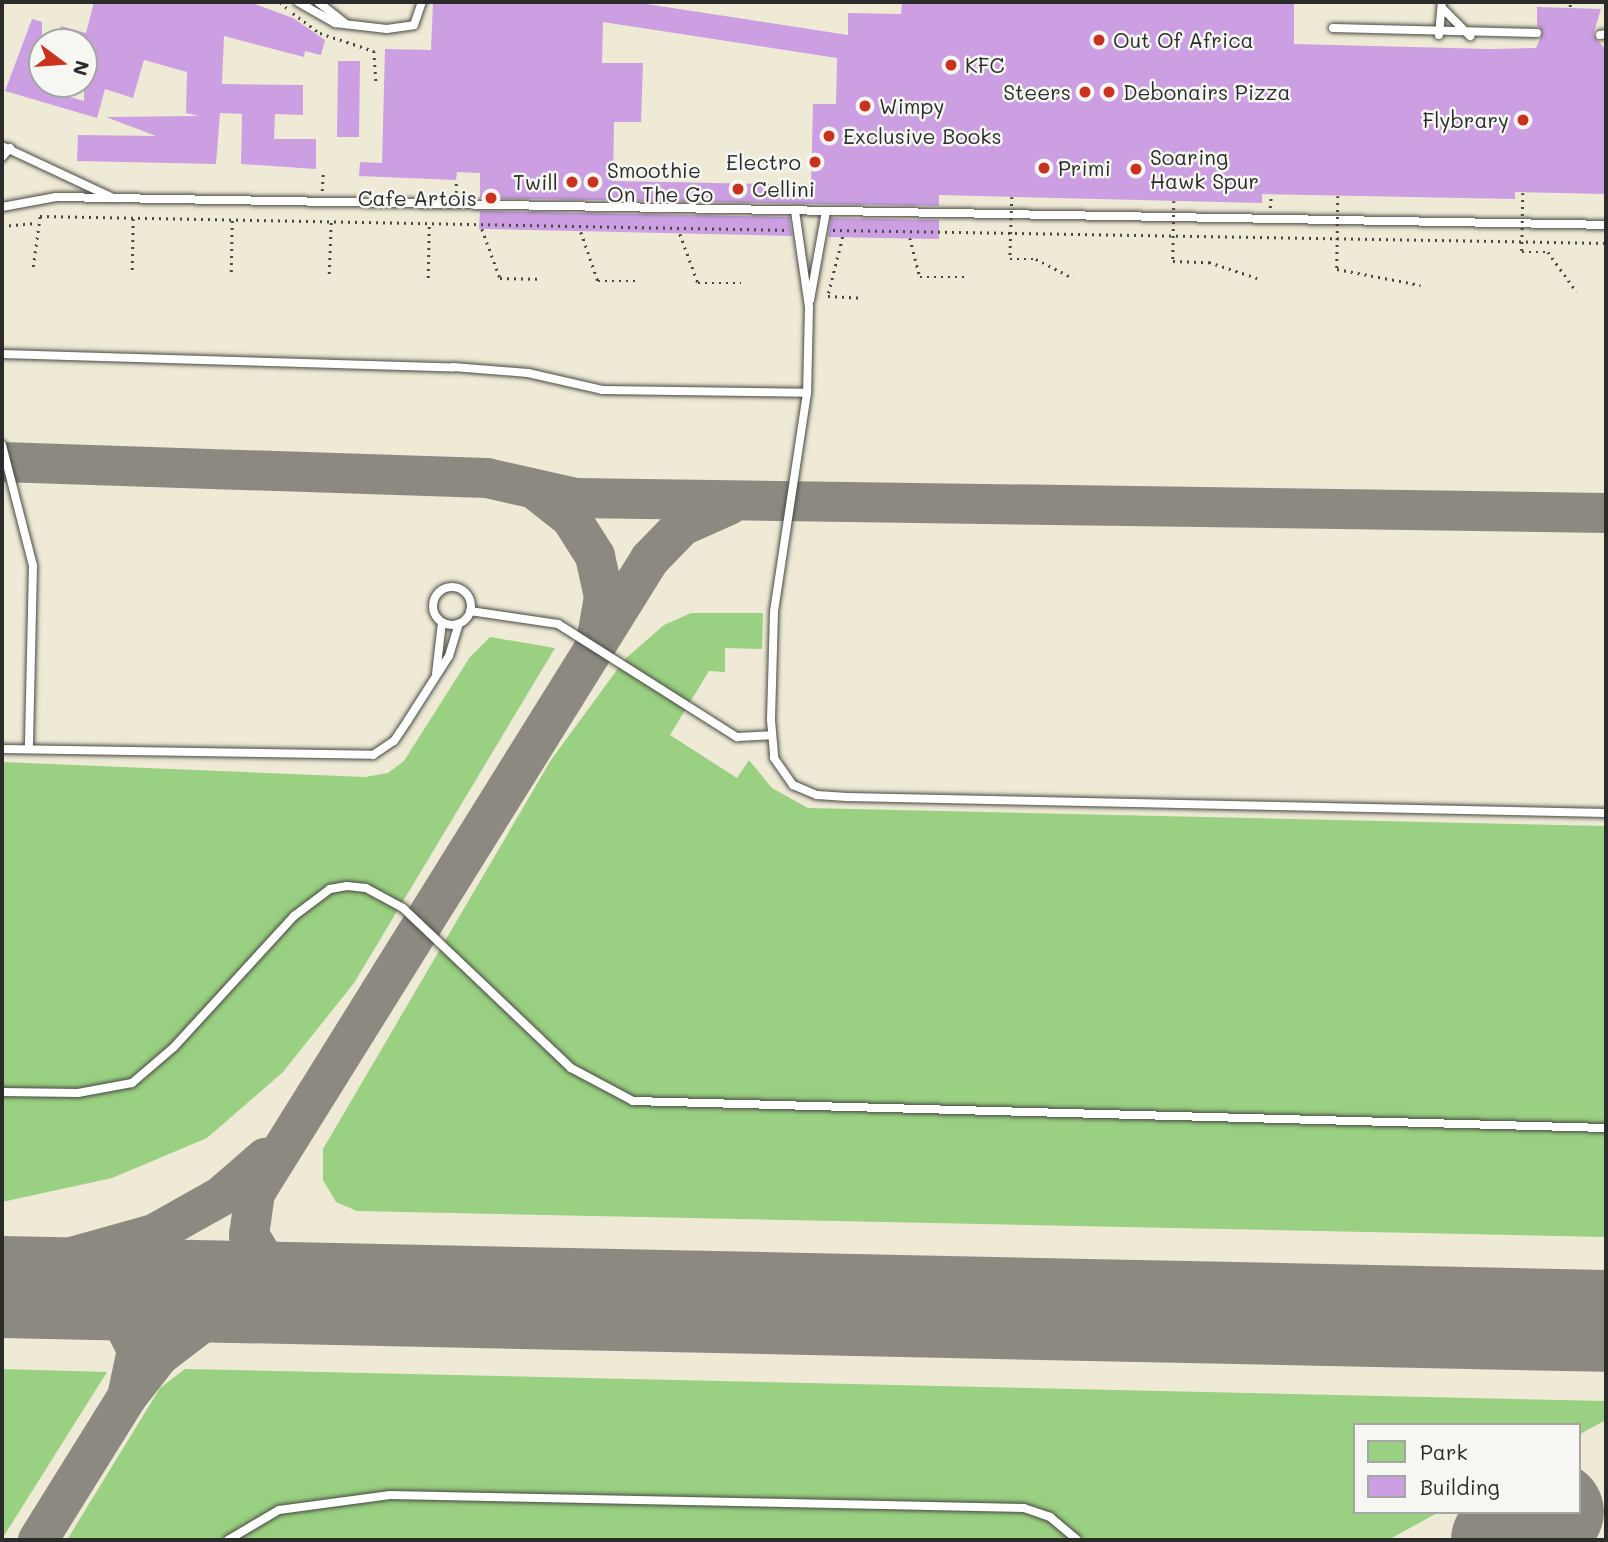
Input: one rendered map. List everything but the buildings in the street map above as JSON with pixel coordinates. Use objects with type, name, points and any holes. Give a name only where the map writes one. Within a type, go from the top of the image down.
[{"type":"lane","points":[[298,2],[314,15],[347,25],[414,25],[422,2]]},
{"type":"lane","points":[[318,2],[347,25]]},
{"type":"lane","points":[[1439,35],[1442,5]]},
{"type":"lane","points":[[1442,5],[1470,36]]},
{"type":"lane","points":[[1333,28],[1470,36],[1537,33]]},
{"type":"lane","points":[[2,157],[6,147],[116,200]]},
{"type":"lane","points":[[2,207],[30,198],[1606,225]]},
{"type":"lane","points":[[795,211],[809,307]]},
{"type":"lane","points":[[826,211],[809,307],[807,393],[774,612],[771,735],[774,758],[787,780],[827,796],[1606,813]]},
{"type":"lane","points":[[2,354],[453,367],[528,373],[602,390],[807,393]]},
{"type":"lane","points":[[2,445],[33,566],[29,749]]},
{"type":"lane","points":[[436,677],[442,622],[433,606],[442,589],[466,593],[470,611]]},
{"type":"lane","points":[[470,611],[551,621],[737,737],[771,735]]},
{"type":"lane","points":[[2,749],[373,755],[394,741],[436,677],[460,623],[470,611]]},
{"type":"lane","points":[[442,622],[460,623]]},
{"type":"lane","points":[[2,1092],[78,1093],[132,1083],[174,1047],[294,916],[330,889],[346,886],[366,887],[403,908],[571,1068],[633,1101],[1606,1128]]},
{"type":"lane","points":[[228,1540],[279,1510],[390,1495],[1024,1508],[1050,1517],[1077,1540]]},
{"type":"path","points":[[281,2],[320,33],[374,51],[376,82]]},
{"type":"path","points":[[1523,193],[1522,252],[1548,252],[1577,292]]},
{"type":"path","points":[[1338,196],[1337,269],[1420,285]]},
{"type":"path","points":[[1012,197],[1010,259],[1035,259],[1073,278]]},
{"type":"path","points":[[1174,201],[1173,261],[1209,262],[1257,278]]},
{"type":"path","points":[[33,267],[36,223],[40,216],[798,230]]},
{"type":"path","points":[[132,270],[133,219]]},
{"type":"path","points":[[231,272],[232,220]]},
{"type":"path","points":[[329,274],[331,222]]},
{"type":"path","points":[[2,226],[36,223]]},
{"type":"path","points":[[428,278],[429,224]]},
{"type":"path","points":[[482,229],[500,278],[539,279]]},
{"type":"path","points":[[823,230],[1606,243]]},
{"type":"path","points":[[581,232],[598,281],[637,281]]},
{"type":"path","points":[[680,234],[698,283],[741,283]]},
{"type":"path","points":[[843,237],[828,296],[861,298]]},
{"type":"path","points":[[910,238],[920,277],[967,277]]},
{"type":"green space","points":[[691,613],[763,613],[762,649],[725,648],[725,672],[709,671],[670,735],[737,778],[749,760],[772,788],[808,808],[1606,826],[1606,1237],[357,1211],[336,1202],[323,1180],[323,1149],[551,760],[625,659],[664,625]]},
{"type":"green space","points":[[490,637],[555,648],[354,983],[283,1072],[207,1138],[112,1178],[2,1202],[2,762],[365,777],[388,773],[404,761],[470,657]]},
{"type":"green space","points":[[2,1369],[107,1372],[2,1539]]},
{"type":"green space","points":[[185,1369],[1606,1401],[1606,1420],[1580,1434],[1580,1423],[1352,1423],[1352,1514],[1435,1514],[1388,1540],[67,1540],[160,1388]]},
{"type":"taxiway","points":[[2,462],[487,478],[576,498],[1606,513]]},
{"type":"taxiway","points":[[538,492],[571,518],[595,556],[604,597],[597,635]]},
{"type":"taxiway","points":[[382,1295],[306,1290],[274,1276],[249,1235],[255,1193],[650,559],[682,526],[729,505]]},
{"type":"taxiway","points":[[14,1273],[154,1234],[220,1197],[265,1158]]},
{"type":"taxiway","points":[[2,1288],[80,1291],[116,1309],[137,1350],[127,1397],[159,1356],[206,1320],[260,1300],[313,1295]]},
{"type":"taxiway","points":[[38,1540],[127,1397]]},
{"type":"runway","points":[[2,1287],[1606,1321]]},
{"type":"runway","points":[[1502,1540],[1549,1514]]},
{"type":"place","name":"Out Of Africa","points":[[1099,40]]},
{"type":"place","name":"KFC","points":[[951,65]]},
{"type":"place","name":"Steers","points":[[1085,92]]},
{"type":"place","name":"Debonairs Pizza","points":[[1109,92]]},
{"type":"place","name":"Wimpy","points":[[865,106]]},
{"type":"place","name":"Flybrary","points":[[1523,120]]},
{"type":"place","name":"Exclusive Books","points":[[829,136]]},
{"type":"place","name":"Electro","points":[[815,162]]},
{"type":"place","name":"Primi","points":[[1044,168]]},
{"type":"place","name":"Soaring Hawk Spur","points":[[1136,169]]},
{"type":"place","name":"Twill","points":[[572,182]]},
{"type":"place","name":"Smoothie On The Go","points":[[593,182]]},
{"type":"place","name":"Cellini","points":[[738,189]]},
{"type":"place","name":"Cafe Artois","points":[[491,198]]}]
